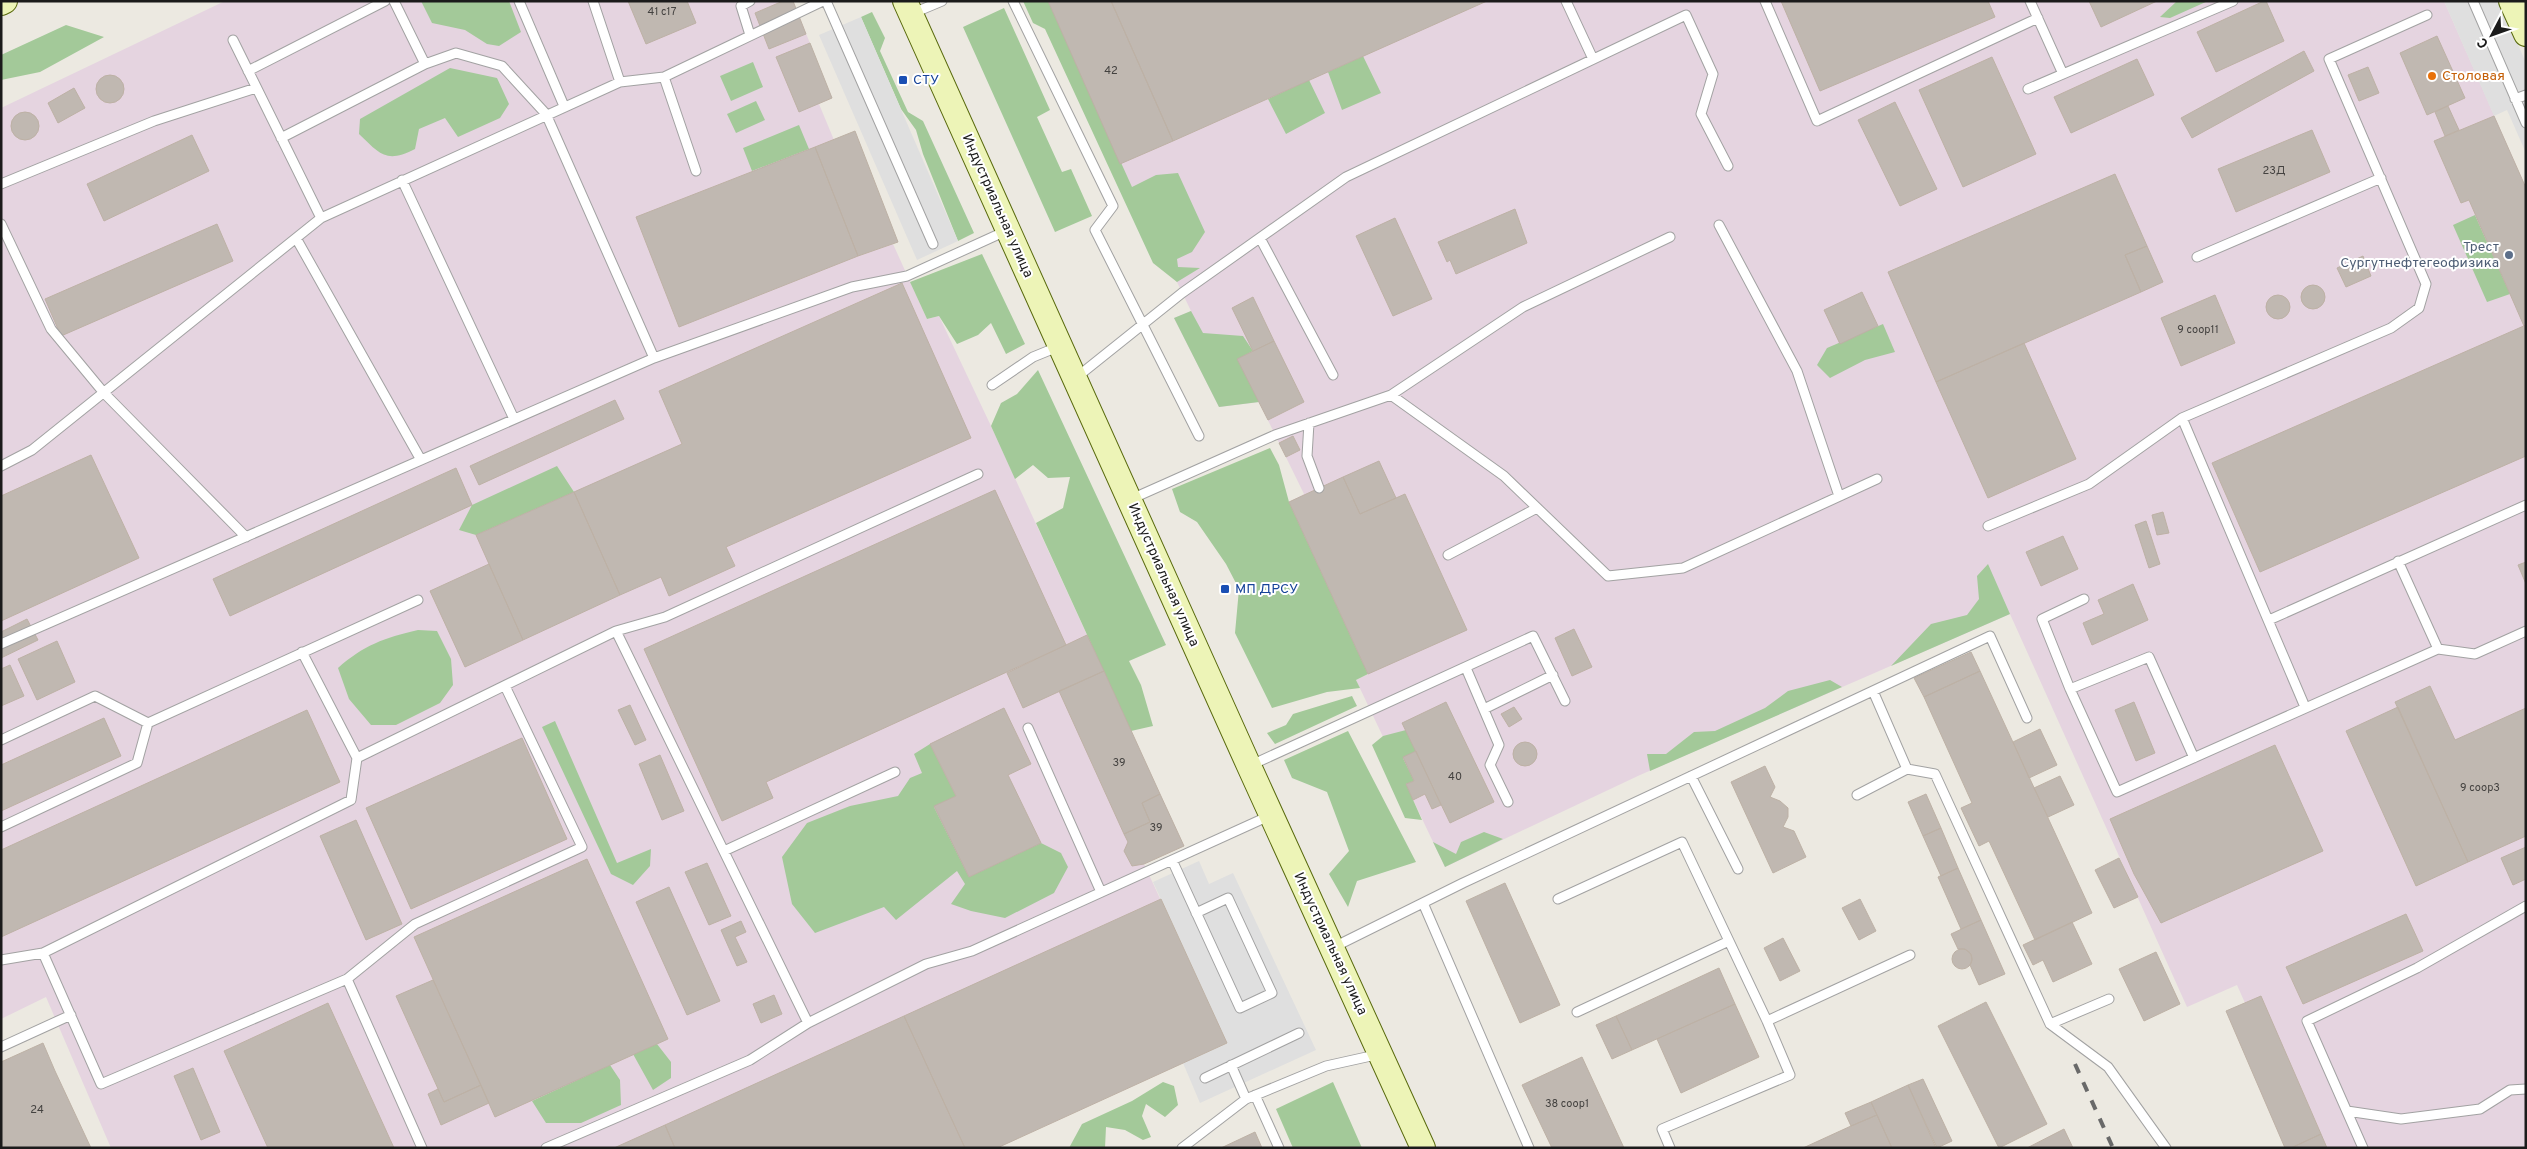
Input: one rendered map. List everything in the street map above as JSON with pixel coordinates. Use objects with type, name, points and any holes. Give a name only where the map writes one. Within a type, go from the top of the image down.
[{"type":"main road","points":[[1,3],[5,1]]},
{"type":"main road","points":[[2511,1],[2526,34]]},
{"type":"main road","name":"Индустриальная улица","points":[[908,8],[1248,766],[1423,1148]]},
{"type":"lane","points":[[248,71],[385,1]]},
{"type":"lane","points":[[394,1],[425,64]]},
{"type":"lane","points":[[519,1],[564,106]]},
{"type":"lane","points":[[593,1],[620,82]]},
{"type":"lane","points":[[750,1],[741,6],[750,35]]},
{"type":"lane","points":[[1,466],[32,450],[321,218],[546,114],[620,82],[664,78],[824,1],[933,244]]},
{"type":"lane","points":[[908,8],[942,1]]},
{"type":"lane","points":[[1013,1],[1114,206],[1095,230],[1199,436]]},
{"type":"lane","points":[[1566,1],[1593,59]]},
{"type":"lane","points":[[1765,1],[1817,121],[2038,18]]},
{"type":"lane","points":[[2030,1],[2063,74]]},
{"type":"lane","points":[[2028,89],[2233,1]]},
{"type":"lane","points":[[2473,1],[2526,124]]},
{"type":"lane","points":[[1075,379],[1182,293],[1346,177],[1686,15],[1713,74],[1701,114],[1728,166]]},
{"type":"lane","points":[[1988,526],[2089,484],[2182,418],[2391,328],[2419,308],[2426,284],[2329,59],[2427,15]]},
{"type":"lane","points":[[233,40],[321,218]]},
{"type":"lane","points":[[281,138],[425,64],[456,53],[502,66],[546,114],[654,358]]},
{"type":"lane","points":[[664,78],[696,172]]},
{"type":"lane","points":[[1,184],[154,121],[256,88]]},
{"type":"lane","points":[[2515,99],[2526,95]]},
{"type":"lane","points":[[2198,257],[2381,178]]},
{"type":"lane","points":[[402,180],[514,419]]},
{"type":"lane","points":[[1,224],[52,329],[104,393],[246,536]]},
{"type":"lane","points":[[1719,225],[1797,371],[1839,496]]},
{"type":"lane","points":[[1,644],[654,358],[852,287],[906,276],[1008,230]]},
{"type":"lane","points":[[1129,500],[1275,435],[1391,395],[1523,307],[1670,237]]},
{"type":"lane","points":[[296,238],[421,460]]},
{"type":"lane","points":[[1260,238],[1333,375]]},
{"type":"lane","points":[[992,385],[1033,357],[1060,346]]},
{"type":"lane","points":[[1391,395],[1504,476],[1608,576],[1683,568],[1876,479]]},
{"type":"lane","points":[[2182,418],[2305,707]]},
{"type":"lane","points":[[1309,423],[1307,456],[1318,488]]},
{"type":"lane","points":[[358,758],[616,631],[665,618],[978,474]]},
{"type":"lane","points":[[2269,620],[2526,505]]},
{"type":"lane","points":[[1448,555],[1537,508]]},
{"type":"lane","points":[[2398,561],[2438,649]]},
{"type":"lane","points":[[2084,599],[2042,619],[2070,689],[2117,792],[2438,649],[2475,654],[2526,631]]},
{"type":"lane","points":[[1,827],[137,763],[148,723],[418,600]]},
{"type":"lane","points":[[616,631],[808,1023]]},
{"type":"lane","points":[[1248,766],[1533,636],[1565,701]]},
{"type":"lane","points":[[1332,948],[1423,903],[1990,636],[2027,718]]},
{"type":"lane","points":[[1,960],[43,952],[351,800],[358,758],[302,652]]},
{"type":"lane","points":[[2070,689],[2148,657],[2194,758]]},
{"type":"lane","points":[[1466,668],[1500,745],[1490,765],[1508,802]]},
{"type":"lane","points":[[1484,709],[1553,675]]},
{"type":"lane","points":[[43,952],[101,1084],[347,979],[415,924],[582,847],[505,686]]},
{"type":"lane","points":[[1873,691],[1907,768]]},
{"type":"lane","points":[[1,740],[95,696],[148,723]]},
{"type":"lane","points":[[1028,728],[1101,892]]},
{"type":"lane","points":[[1857,796],[1907,768],[1935,774],[2050,1024],[2108,1067],[2166,1148]]},
{"type":"lane","points":[[724,851],[895,772]]},
{"type":"lane","points":[[1691,776],[1738,869]]},
{"type":"lane","points":[[546,1148],[750,1060],[808,1023],[926,964],[972,951],[1271,815]]},
{"type":"lane","points":[[1558,899],[1682,842],[1767,1020],[1790,1075],[1662,1129],[1670,1148]]},
{"type":"lane","points":[[1172,860],[1196,913],[1240,1008],[1272,993],[1228,898],[1196,913]]},
{"type":"lane","points":[[1423,903],[1529,1148]]},
{"type":"lane","points":[[2363,1148],[2307,1020],[2417,968],[2526,906]]},
{"type":"lane","points":[[1577,1012],[1729,941]]},
{"type":"lane","points":[[1767,1020],[1910,955]]},
{"type":"lane","points":[[347,979],[422,1148]]},
{"type":"lane","points":[[2050,1024],[2109,999]]},
{"type":"lane","points":[[1,1047],[71,1015]]},
{"type":"lane","points":[[1205,1078],[1299,1033]]},
{"type":"lane","points":[[1182,1148],[1251,1097],[1326,1066],[1380,1054]]},
{"type":"lane","points":[[1231,1065],[1279,1148]]},
{"type":"lane","points":[[2347,1112],[2401,1119],[2480,1109],[2510,1090],[2526,1089]]},
{"type":"shaded area","points":[[225,1],[793,1],[832,98],[819,104],[834,140],[815,147],[858,256],[893,244],[927,319],[939,316],[991,426],[1184,846],[1144,864],[1227,1043],[997,1148],[111,1148],[46,997],[1,1019],[1,108]]},
{"type":"shaded area","points":[[1048,1],[2444,1],[2526,188],[2526,1148],[2285,1148],[2226,1011],[2245,1003],[2237,985],[2187,1007],[2010,614],[1640,775],[1445,867],[1356,680],[1368,674],[1289,502],[1304,494],[1259,402],[1219,407],[1174,318],[1191,311],[1120,164]]},
{"type":"shaded area","points":[[2444,1],[2499,1],[2526,63],[2526,153],[2507,110],[2494,116]]},
{"type":"shaded area","points":[[861,17],[958,241],[917,260],[819,35]]},
{"type":"shaded area","points":[[1199,861],[1209,884],[1233,873],[1316,1050],[1200,1103],[1183,1063],[1227,1043],[1153,882]]},
{"type":"green space","points":[[421,1],[509,1],[521,32],[499,46],[487,44],[465,30],[432,23]]},
{"type":"green space","points":[[1023,1],[1048,1],[1132,187],[1156,175],[1178,173],[1205,232],[1192,252],[1177,259],[1178,267],[1200,268],[1177,282],[1153,263],[1045,29],[1033,23]]},
{"type":"green space","points":[[2177,1],[2208,1],[2170,18],[2160,17]]},
{"type":"green space","points":[[1004,8],[1050,110],[1037,117],[1062,172],[1071,169],[1092,216],[1055,232],[963,27]]},
{"type":"green space","points":[[872,12],[885,38],[880,51],[908,112],[923,121],[974,233],[958,241],[923,154],[916,130],[901,109],[861,17]]},
{"type":"green space","points":[[66,25],[104,37],[40,72],[1,80],[1,55]]},
{"type":"green space","points":[[1363,56],[1381,93],[1342,110],[1328,72]]},
{"type":"green space","points":[[753,62],[763,87],[731,101],[720,76]]},
{"type":"green space","points":[[450,68],[497,78],[509,104],[500,118],[458,137],[445,118],[419,129],[415,149],[397,156],[384,155],[359,134],[360,119]]},
{"type":"green space","points":[[1309,80],[1325,113],[1286,134],[1268,99]]},
{"type":"green space","points":[[756,101],[765,120],[736,133],[727,114]]},
{"type":"green space","points":[[799,125],[809,149],[752,171],[743,148]]},
{"type":"green space","points":[[2475,215],[2510,294],[2487,302],[2453,225]]},
{"type":"green space","points":[[982,254],[1025,344],[1006,354],[991,323],[978,335],[957,344],[939,316],[927,319],[910,282]]},
{"type":"green space","points":[[1191,311],[1203,333],[1243,336],[1253,351],[1238,359],[1259,402],[1219,407],[1174,318]]},
{"type":"green space","points":[[1883,324],[1895,352],[1865,360],[1830,378],[1817,365],[1827,348]]},
{"type":"green space","points":[[1038,370],[1166,645],[1129,661],[1141,685],[1153,726],[1131,731],[1036,523],[1063,508],[1070,477],[1048,478],[1033,465],[1015,479],[991,426],[1001,403],[1017,394]]},
{"type":"green space","points":[[1270,448],[1279,465],[1289,502],[1368,674],[1356,680],[1360,688],[1327,692],[1272,708],[1235,633],[1239,589],[1226,564],[1197,522],[1180,512],[1172,489]]},
{"type":"green space","points":[[557,466],[574,492],[476,535],[459,530],[472,505]]},
{"type":"green space","points":[[1988,564],[2010,614],[1891,666],[1931,624],[1967,615],[1979,599],[1977,576]]},
{"type":"green space","points":[[418,630],[437,631],[451,659],[453,685],[440,703],[396,725],[371,725],[349,699],[338,668],[357,653],[375,643]]},
{"type":"green space","points":[[1830,680],[1842,687],[1650,771],[1647,754],[1666,754],[1694,732],[1715,731],[1765,708],[1788,691]]},
{"type":"green space","points":[[1352,696],[1357,706],[1275,744],[1267,733],[1286,725],[1293,714]]},
{"type":"green space","points":[[555,721],[617,863],[651,849],[650,866],[633,885],[611,874],[542,727]]},
{"type":"green space","points":[[1406,730],[1416,751],[1403,758],[1414,781],[1406,784],[1422,820],[1405,818],[1372,745],[1383,736]]},
{"type":"green space","points":[[1348,731],[1416,862],[1357,881],[1348,907],[1329,874],[1349,851],[1327,792],[1292,778],[1284,760]]},
{"type":"green space","points":[[930,744],[956,796],[934,807],[969,877],[1041,843],[1061,853],[1068,867],[1054,893],[1005,918],[971,911],[951,904],[965,884],[957,871],[896,920],[884,907],[815,933],[792,904],[782,857],[807,823],[850,806],[898,796],[910,778],[922,773],[914,754]]},
{"type":"green space","points":[[1484,832],[1503,839],[1445,867],[1433,842],[1456,854],[1461,842]]},
{"type":"green space","points":[[657,1044],[671,1062],[671,1078],[653,1090],[633,1054]]},
{"type":"green space","points":[[610,1065],[620,1080],[621,1105],[581,1123],[546,1123],[532,1101]]},
{"type":"green space","points":[[1163,1082],[1174,1086],[1178,1105],[1165,1117],[1146,1104],[1142,1116],[1151,1137],[1143,1140],[1125,1130],[1106,1127],[1105,1148],[1069,1148],[1082,1124],[1132,1101]]},
{"type":"green space","points":[[1333,1082],[1362,1148],[1293,1148],[1276,1109]]},
{"type":"building","points":[[628,1],[687,1],[696,23],[646,44]]},
{"type":"building","points":[[783,1],[793,1],[806,34],[769,49],[755,13]]},
{"type":"building","points":[[1048,1],[1111,1],[1173,141],[1120,164]]},
{"type":"building","points":[[1111,1],[1487,1],[1173,141]]},
{"type":"building","points":[[1781,1],[1988,1],[1995,17],[1820,91]]},
{"type":"building","points":[[2089,1],[2157,1],[2101,27]]},
{"type":"building","points":[[2266,1],[2284,41],[2216,72],[2197,32]]},
{"type":"building","name":"Столовая","points":[[2437,36],[2465,98],[2427,115],[2400,53]]},
{"type":"building","points":[[810,43],[832,98],[799,112],[776,57]]},
{"type":"building","points":[[2304,51],[2314,71],[2192,138],[2181,118]]},
{"type":"building","points":[[1992,57],[2036,154],[1963,187],[1919,90]]},
{"type":"building","points":[[2137,59],[2154,95],[2071,133],[2054,97]]},
{"type":"building","points":[[2368,67],[2379,93],[2359,101],[2348,75]]},
{"type":"building","points":[[110,75],[120,79],[124,89],[120,99],[110,103],[100,99],[96,89],[100,79]]},
{"type":"building","points":[[74,88],[85,108],[58,123],[48,103]]},
{"type":"building","points":[[1895,102],[1937,189],[1900,206],[1858,120]]},
{"type":"building","points":[[2448,106],[2459,130],[2445,136],[2435,112]]},
{"type":"building","points":[[25,112],[35,116],[39,126],[35,136],[25,140],[15,136],[11,126],[15,116]]},
{"type":"building","name":"Трест Сургутнефтегеофизика","points":[[2494,116],[2526,188],[2524,326],[2469,200],[2461,203],[2434,141]]},
{"type":"building","points":[[2312,130],[2330,172],[2236,212],[2218,169]]},
{"type":"building","points":[[855,131],[898,242],[858,256],[815,147]]},
{"type":"building","points":[[192,135],[209,171],[104,221],[87,184]]},
{"type":"building","points":[[815,147],[858,256],[679,327],[636,217]]},
{"type":"building","points":[[2115,174],[2147,246],[2125,255],[2141,292],[1936,382],[1888,272]]},
{"type":"building","points":[[1515,209],[1527,243],[1456,274],[1450,260],[1447,262],[1438,242]]},
{"type":"building","points":[[1395,218],[1432,299],[1393,316],[1356,236]]},
{"type":"building","points":[[217,224],[233,261],[61,336],[45,299]]},
{"type":"building","points":[[2147,246],[2163,282],[2141,292],[2125,255]]},
{"type":"building","points":[[2363,256],[2371,276],[2346,287],[2337,268]]},
{"type":"building","points":[[902,283],[971,438],[726,547],[735,566],[669,596],[661,577],[620,595],[574,492],[682,444],[659,391]]},
{"type":"building","points":[[2313,285],[2322,288],[2325,297],[2322,306],[2313,309],[2304,306],[2301,297],[2304,288]]},
{"type":"building","points":[[1862,292],[1878,326],[1840,344],[1824,310]]},
{"type":"building","points":[[2215,295],[2235,343],[2181,366],[2161,318]]},
{"type":"building","points":[[2278,295],[2287,298],[2290,307],[2287,316],[2278,319],[2269,316],[2266,307],[2269,298]]},
{"type":"building","points":[[1253,297],[1274,341],[1253,351],[1232,308]]},
{"type":"building","points":[[2526,325],[2526,456],[2260,572],[2212,463]]},
{"type":"building","points":[[1274,341],[1304,402],[1268,420],[1237,359]]},
{"type":"building","points":[[2024,343],[2076,459],[1988,498],[1936,382]]},
{"type":"building","points":[[615,400],[624,419],[479,485],[470,466]]},
{"type":"building","points":[[1293,436],[1300,450],[1286,457],[1279,443]]},
{"type":"building","points":[[91,455],[139,558],[1,621],[1,496]]},
{"type":"building","points":[[1379,461],[1396,498],[1360,514],[1343,477]]},
{"type":"building","points":[[456,468],[472,505],[230,616],[213,579]]},
{"type":"building","points":[[1343,477],[1360,514],[1405,494],[1467,630],[1368,674],[1289,502]]},
{"type":"building","points":[[995,490],[1066,645],[766,782],[773,798],[722,821],[644,649]]},
{"type":"building","points":[[574,492],[620,595],[523,640],[476,535]]},
{"type":"building","points":[[2163,512],[2169,533],[2157,535],[2152,515]]},
{"type":"building","points":[[2146,521],[2160,564],[2149,568],[2135,525]]},
{"type":"building","points":[[2063,536],[2078,569],[2041,586],[2026,552]]},
{"type":"building","points":[[2526,562],[2526,584],[2518,565]]},
{"type":"building","points":[[489,564],[523,640],[465,667],[430,591]]},
{"type":"building","points":[[2133,584],[2148,620],[2092,645],[2083,623],[2104,614],[2098,600]]},
{"type":"building","points":[[27,619],[38,640],[1,658],[1,632]]},
{"type":"building","points":[[1574,629],[1592,667],[1572,676],[1555,638]]},
{"type":"building","points":[[1087,635],[1104,671],[1023,708],[1007,673]]},
{"type":"building","points":[[57,641],[75,682],[37,700],[18,659]]},
{"type":"building","points":[[1971,652],[1980,671],[1924,697],[1914,678]]},
{"type":"building","points":[[10,665],[24,696],[1,706],[1,669]]},
{"type":"building","points":[[1104,671],[1160,794],[1142,803],[1150,822],[1124,834],[1059,691]]},
{"type":"building","points":[[1980,671],[2092,913],[2035,940],[1989,841],[1979,846],[1961,808],[1972,803],[1924,697]]},
{"type":"building","points":[[2430,686],[2455,740],[2526,708],[2526,836],[2468,862],[2395,702]]},
{"type":"building","points":[[1446,702],[1494,802],[1450,823],[1402,723]]},
{"type":"building","points":[[2134,702],[2155,753],[2136,761],[2115,710]]},
{"type":"building","points":[[630,705],[646,740],[635,745],[618,710]]},
{"type":"building","points":[[1514,707],[1522,719],[1509,727],[1501,714]]},
{"type":"building","points":[[2398,707],[2468,862],[2416,886],[2346,731]]},
{"type":"building","points":[[1004,708],[1031,764],[1008,775],[1041,843],[969,877],[934,806],[956,796],[930,744]]},
{"type":"building","points":[[307,710],[340,782],[1,937],[1,850]]},
{"type":"building","points":[[104,718],[121,756],[1,811],[1,765]]},
{"type":"building","points":[[2040,729],[2057,765],[2029,778],[2013,742]]},
{"type":"building","points":[[522,738],[567,839],[411,909],[366,808]]},
{"type":"building","points":[[1525,742],[1534,745],[1537,754],[1534,763],[1525,766],[1516,763],[1513,754],[1516,745]]},
{"type":"building","points":[[2275,745],[2323,851],[2161,923],[2134,874],[2110,819]]},
{"type":"building","points":[[1416,751],[1441,805],[1432,809],[1425,794],[1413,800],[1406,784],[1414,781],[1403,757]]},
{"type":"building","points":[[660,755],[684,811],[662,820],[639,764]]},
{"type":"building","points":[[1765,766],[1775,787],[1770,797],[1780,801],[1788,808],[1788,817],[1783,827],[1794,831],[1806,857],[1773,873],[1731,782]]},
{"type":"building","points":[[2060,776],[2074,805],[2048,817],[2034,788]]},
{"type":"building","points":[[1160,794],[1184,846],[1144,864],[1132,866],[1124,851],[1128,842],[1124,834],[1150,822],[1142,803]]},
{"type":"building","points":[[1926,794],[1941,828],[1923,836],[1908,802]]},
{"type":"building","points":[[356,820],[402,924],[366,940],[320,836]]},
{"type":"building","points":[[1941,828],[1958,868],[1941,876],[1923,836]]},
{"type":"building","points":[[2526,847],[2526,879],[2513,885],[2501,858]]},
{"type":"building","points":[[2119,858],[2138,897],[2114,908],[2095,870]]},
{"type":"building","points":[[587,859],[668,1039],[495,1117],[414,937]]},
{"type":"building","points":[[707,863],[731,916],[709,925],[685,872]]},
{"type":"building","points":[[1958,868],[1981,920],[1961,929],[1938,877]]},
{"type":"building","points":[[1505,883],[1560,1005],[1520,1023],[1466,901]]},
{"type":"building","points":[[669,887],[720,1001],[687,1015],[636,902]]},
{"type":"building","points":[[1161,899],[1227,1043],[997,1148],[965,1148],[904,1016]]},
{"type":"building","points":[[1860,899],[1876,931],[1859,940],[1842,908]]},
{"type":"building","points":[[2406,914],[2423,951],[2303,1004],[2286,967]]},
{"type":"building","points":[[1981,920],[2005,974],[1979,985],[1970,965],[1972,960],[1971,954],[1965,949],[1958,949],[1951,934]]},
{"type":"building","points":[[741,921],[746,932],[735,937],[747,962],[737,966],[721,930]]},
{"type":"building","points":[[2072,922],[2092,964],[2053,982],[2043,960],[2033,965],[2023,945]]},
{"type":"building","points":[[1783,938],[1800,971],[1780,981],[1764,948]]},
{"type":"building","points":[[1962,949],[1969,952],[1972,959],[1969,966],[1962,969],[1955,966],[1952,959],[1955,952]]},
{"type":"building","points":[[2156,952],[2180,1004],[2144,1021],[2119,969]]},
{"type":"building","points":[[1719,968],[1735,1004],[1632,1050],[1616,1016]]},
{"type":"building","points":[[433,980],[481,1085],[444,1102],[396,996]]},
{"type":"building","points":[[774,995],[782,1014],[761,1023],[753,1004]]},
{"type":"building","points":[[2261,996],[2321,1134],[2291,1148],[2285,1148],[2226,1011]]},
{"type":"building","points":[[1986,1002],[2047,1124],[1999,1148],[1938,1026]]},
{"type":"building","points":[[328,1003],[394,1148],[268,1148],[224,1051]]},
{"type":"building","points":[[1735,1004],[1759,1057],[1681,1093],[1657,1039]]},
{"type":"building","points":[[904,1016],[965,1148],[675,1148],[665,1125]]},
{"type":"building","points":[[1616,1016],[1632,1050],[1612,1059],[1596,1025]]},
{"type":"building","points":[[43,1043],[91,1148],[1,1148],[1,1062]]},
{"type":"building","points":[[1582,1057],[1624,1148],[1552,1148],[1522,1085]]},
{"type":"building","points":[[193,1068],[220,1132],[201,1140],[174,1076]]},
{"type":"building","points":[[1923,1079],[1952,1141],[1937,1148],[1908,1085]]},
{"type":"building","points":[[481,1085],[489,1103],[441,1125],[428,1094],[438,1089],[444,1102]]},
{"type":"building","points":[[1908,1085],[1936,1148],[1892,1148],[1871,1102]]},
{"type":"building","points":[[1871,1102],[1877,1115],[1851,1126],[1845,1113]]},
{"type":"building","points":[[1877,1115],[1892,1148],[1803,1148],[1851,1126]]},
{"type":"building","points":[[665,1125],[675,1148],[614,1148]]},
{"type":"building","points":[[2064,1129],[2073,1148],[2027,1148]]},
{"type":"building","points":[[1255,1132],[1262,1148],[1221,1148]]},
{"type":"building","points":[[2321,1134],[2327,1148],[2291,1148]]},
{"type":"railway","points":[[2075,1064],[2113,1148]]},
{"type":"place","name":"Столовая","points":[[2432,76]]},
{"type":"place","name":"СТУ","points":[[903,80]]},
{"type":"place","name":"Трест Сургутнефтегеофизика","points":[[2509,255]]},
{"type":"place","name":"МП ДРСУ","points":[[1225,589]]}]
